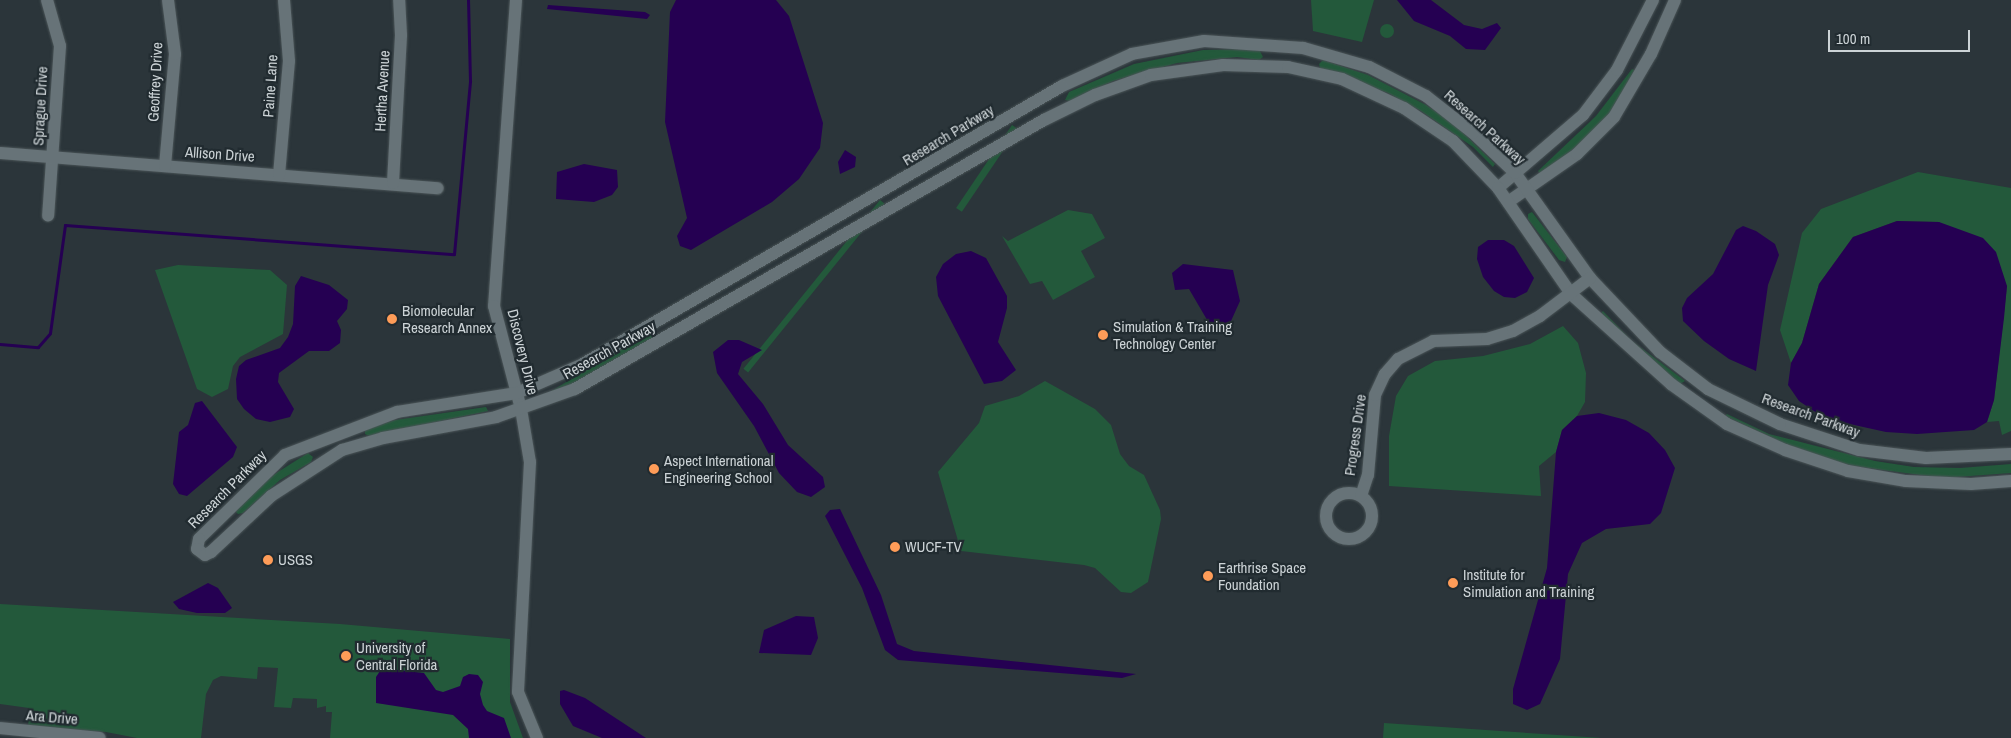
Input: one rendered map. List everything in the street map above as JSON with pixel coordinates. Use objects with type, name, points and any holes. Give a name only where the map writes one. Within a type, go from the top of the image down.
[{"type":"street","name":"Sprague Drive","points":[[48,0],[60,46],[54,156],[48,216]]},
{"type":"street","name":"Geoffrey Drive","points":[[165,166],[175,54],[168,0]]},
{"type":"street","name":"Paine Lane","points":[[279,174],[289,61],[284,0]]},
{"type":"street","name":"Hertha Avenue","points":[[393,183],[401,35],[399,0]]},
{"type":"street","name":"Discovery Drive","points":[[516,0],[494,306],[521,409],[531,478],[518,692],[537,738]]},
{"type":"street","points":[[1498,188],[1583,115],[1617,70],[1653,0]]},
{"type":"street","points":[[1508,202],[1578,154],[1614,117],[1647,63],[1675,0]]},
{"type":"street","name":"Research Parkway","points":[[2011,454],[1926,458],[1859,450],[1780,424],[1701,384],[1660,352],[1590,278],[1514,173],[1473,134],[1426,96],[1369,68],[1303,48],[1204,41],[1132,54],[1062,86],[581,366],[517,393],[397,412],[285,455],[198,539],[197,550],[205,555],[211,552],[271,496],[342,450],[521,409],[575,389],[1044,120],[1095,95],[1151,75],[1223,64],[1288,67],[1342,79],[1404,108],[1453,141],[1498,188],[1571,294],[1671,384],[1728,424],[1784,450],[1848,471],[1906,481],[1970,484],[2011,481]]},
{"type":"street","points":[[1284,46],[1288,67]]},
{"type":"street","points":[[1288,67],[1303,48]]},
{"type":"street","name":"Allison Drive","points":[[0,153],[438,188]]},
{"type":"street","name":"Progress Drive","points":[[1361,496],[1368,475],[1375,395],[1385,374],[1398,359],[1432,341],[1487,339],[1513,331],[1571,294],[1590,278]]},
{"type":"street","name":"Ara Drive","points":[[0,728],[100,738]]},
{"type":"green space","points":[[1311,0],[1374,0],[1362,42],[1313,31]]},
{"type":"green space","points":[[1384,24],[1390,24],[1394,31],[1390,38],[1384,38],[1380,34],[1380,28]]},
{"type":"green space","points":[[1259,49],[1263,57],[1259,60],[1237,57],[1177,63],[1113,81],[1070,101],[1065,100],[1069,92],[1134,64],[1203,50]]},
{"type":"green space","points":[[1323,60],[1368,75],[1426,105],[1452,122],[1495,164],[1493,167],[1473,147],[1421,111],[1388,93],[1320,68],[1319,64]]},
{"type":"green space","points":[[1632,69],[1637,71],[1614,110],[1592,135],[1540,174],[1538,171],[1596,116]]},
{"type":"green space","points":[[1012,125],[1018,129],[962,212],[956,208]]},
{"type":"green space","points":[[1918,172],[2011,188],[2011,431],[2002,435],[1999,421],[1987,422],[1994,400],[2007,286],[1939,222],[1897,221],[1853,237],[1819,284],[1802,343],[1791,363],[1780,330],[1802,233],[1821,209]]},
{"type":"green space","points":[[880,200],[885,204],[748,372],[743,369]]},
{"type":"green space","points":[[1068,210],[1092,214],[1105,238],[1081,251],[1095,277],[1053,300],[1042,281],[1030,284],[1002,236],[1008,241]]},
{"type":"green space","points":[[1532,212],[1567,257],[1565,262],[1559,260],[1528,219],[1528,214]]},
{"type":"green space","points":[[178,265],[270,270],[287,285],[283,334],[240,357],[233,366],[228,389],[212,397],[197,389],[155,270]]},
{"type":"green space","points":[[1603,311],[1631,340],[1685,381],[1680,384],[1600,314]]},
{"type":"green space","points":[[1563,326],[1578,343],[1586,373],[1585,402],[1577,416],[1562,430],[1556,452],[1539,466],[1541,496],[1389,486],[1389,436],[1396,396],[1408,376],[1435,361],[1483,356],[1530,344]]},
{"type":"green space","points":[[648,333],[653,336],[653,340],[569,388],[548,393]]},
{"type":"green space","points":[[1045,381],[1095,409],[1111,425],[1120,454],[1129,466],[1144,475],[1160,510],[1161,519],[1148,582],[1131,593],[1121,592],[1095,568],[1084,565],[961,551],[938,472],[979,423],[985,406],[1019,396]]},
{"type":"green space","points":[[486,407],[488,411],[369,436],[365,434],[365,429],[395,420]]},
{"type":"green space","points":[[1727,414],[1769,434],[1875,461],[1914,467],[1960,468],[2011,464],[2011,473],[1943,478],[1853,466],[1805,453],[1725,416]]},
{"type":"green space","points":[[308,453],[313,457],[311,462],[280,480],[243,513],[238,514],[235,511],[270,477]]},
{"type":"green space","points":[[0,604],[340,624],[510,639],[510,702],[523,738],[330,738],[332,712],[326,712],[326,706],[317,708],[317,699],[293,698],[291,708],[274,707],[278,668],[258,667],[257,679],[221,676],[213,680],[206,694],[201,738],[137,738],[106,732],[28,726],[29,708],[0,704]]},
{"type":"green space","points":[[1384,723],[1602,738],[1383,738]]},
{"type":"shaded area","points":[[676,0],[776,0],[789,16],[823,123],[820,148],[799,179],[772,202],[691,250],[680,246],[677,236],[687,218],[665,122],[670,12]]},
{"type":"shaded area","points":[[1397,0],[1431,0],[1464,25],[1482,29],[1497,23],[1501,28],[1485,50],[1466,49],[1450,36],[1414,21]]},
{"type":"shaded area","points":[[548,5],[645,12],[650,15],[647,19],[547,9]]},
{"type":"shaded area","points":[[845,150],[856,157],[855,167],[840,174],[838,162]]},
{"type":"shaded area","points":[[584,164],[617,170],[618,187],[612,195],[594,202],[556,199],[557,172]]},
{"type":"shaded area","points":[[1897,221],[1939,222],[1983,238],[1996,252],[2007,286],[1994,400],[1987,422],[1974,430],[1917,434],[1886,432],[1845,423],[1817,413],[1799,401],[1788,385],[1791,363],[1802,343],[1819,284],[1853,237]]},
{"type":"shaded area","points":[[1743,226],[1756,231],[1775,244],[1779,255],[1768,285],[1756,371],[1729,359],[1704,341],[1683,321],[1682,308],[1687,298],[1713,274],[1736,230]]},
{"type":"shaded area","points":[[1488,240],[1504,240],[1514,246],[1534,278],[1527,292],[1515,298],[1504,297],[1494,291],[1483,277],[1477,259],[1478,247]]},
{"type":"shaded area","points":[[971,251],[986,258],[1007,296],[1007,308],[998,342],[1016,370],[1002,381],[984,384],[938,296],[936,277],[943,264],[956,254]]},
{"type":"shaded area","points":[[1183,264],[1233,270],[1240,301],[1231,321],[1213,330],[1189,289],[1175,290],[1172,273]]},
{"type":"shaded area","points":[[301,276],[329,285],[348,300],[347,309],[337,321],[341,330],[340,343],[329,351],[309,351],[279,373],[278,382],[294,409],[290,417],[270,422],[256,419],[244,409],[237,399],[236,379],[239,366],[246,360],[280,348],[288,337],[293,324],[295,286]]},
{"type":"shaded area","points":[[728,340],[739,340],[762,350],[742,362],[738,374],[763,404],[788,445],[823,477],[825,487],[811,497],[797,492],[779,473],[754,426],[717,373],[713,352]]},
{"type":"shaded area","points":[[202,401],[237,447],[233,457],[187,496],[179,494],[173,484],[179,432],[188,425],[195,403]]},
{"type":"shaded area","points":[[1599,413],[1626,420],[1649,433],[1665,450],[1675,468],[1661,513],[1650,524],[1606,529],[1582,543],[1568,574],[1560,659],[1540,704],[1527,710],[1513,704],[1513,689],[1547,568],[1556,452],[1562,430],[1577,416]]},
{"type":"shaded area","points":[[840,509],[881,595],[897,644],[914,651],[1136,674],[1122,678],[898,660],[885,650],[862,588],[825,516],[830,510]]},
{"type":"shaded area","points":[[208,583],[218,588],[232,608],[225,613],[197,613],[179,609],[173,602]]},
{"type":"shaded area","points":[[796,616],[814,617],[818,638],[811,655],[759,653],[764,630]]},
{"type":"shaded area","points":[[382,668],[424,673],[436,690],[443,692],[460,686],[463,677],[469,674],[478,675],[483,682],[480,694],[483,705],[487,711],[504,718],[511,738],[469,738],[468,729],[453,715],[376,703],[376,677]]},
{"type":"shaded area","points":[[564,690],[585,698],[646,738],[602,738],[573,726],[560,704],[560,691]]},
{"type":"waterway","points":[[0,344],[38,347],[50,333],[65,225],[454,254],[470,81],[468,0]]},
{"type":"place","name":"Biomolecular Research Annex","points":[[392,319]]},
{"type":"place","name":"Simulation & Training Technology Center","points":[[1103,335]]},
{"type":"place","name":"Aspect International Engineering School","points":[[654,469]]},
{"type":"place","name":"WUCF-TV","points":[[895,547]]},
{"type":"place","name":"USGS","points":[[268,560]]},
{"type":"place","name":"Earthrise Space Foundation","points":[[1208,576]]},
{"type":"place","name":"Institute for Simulation and Training","points":[[1453,583]]},
{"type":"place","name":"University of Central Florida","points":[[346,656]]}]
